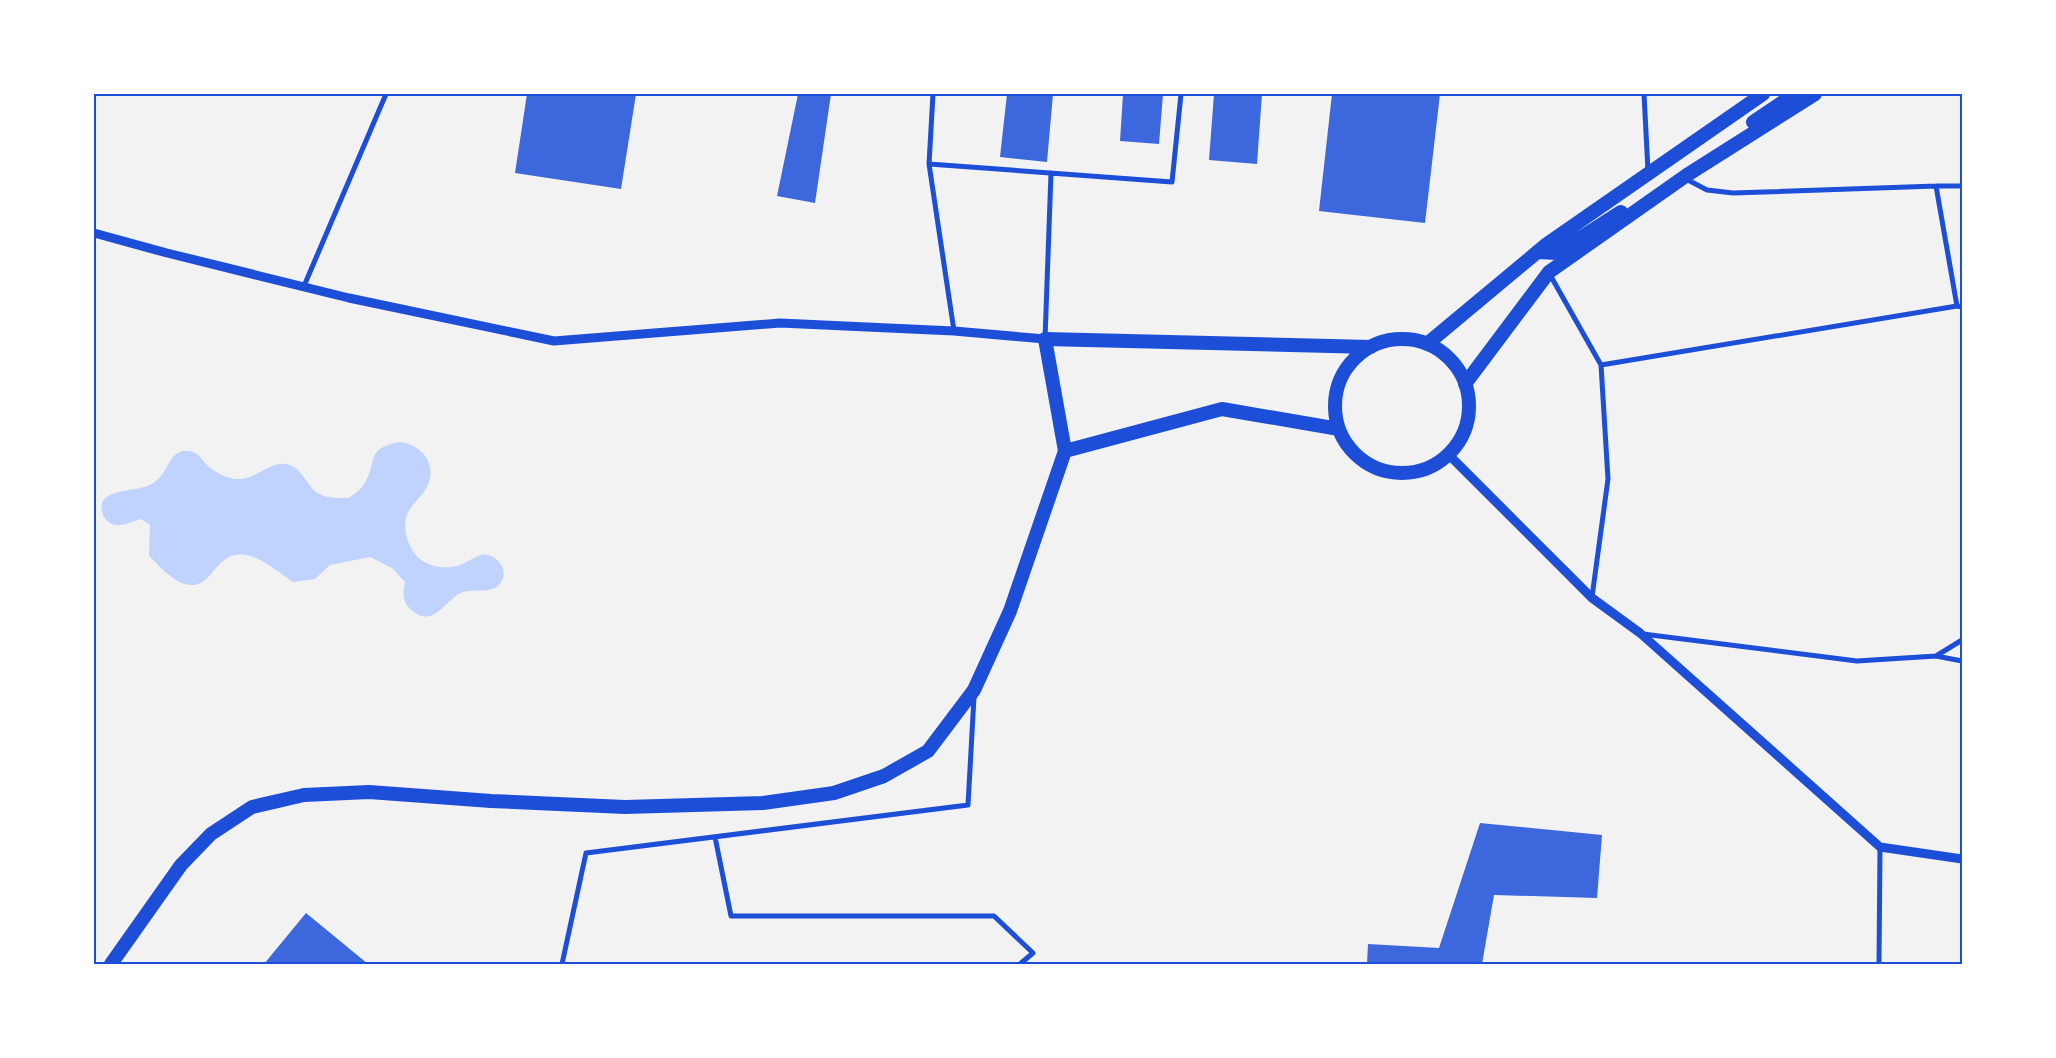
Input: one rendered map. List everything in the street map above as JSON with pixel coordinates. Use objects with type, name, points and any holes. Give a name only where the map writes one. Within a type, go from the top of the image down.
[{"type":"highway","points":[[1426,344],[1537,252],[1763,94]]},
{"type":"highway","points":[[1537,252],[1557,253],[1795,94]]},
{"type":"highway","points":[[1466,384],[1549,272],[1684,178],[1814,94]]},
{"type":"highway","points":[[110,964],[181,866],[211,834],[252,807],[304,795],[369,792],[625,807],[763,803],[834,793],[884,776],[928,751],[974,690],[1010,611],[1065,451],[1045,339],[1371,347]]},
{"type":"highway","points":[[1408,339],[1426,344],[1443,353],[1457,367],[1466,384],[1469,403],[1468,422],[1460,440],[1449,455],[1433,466],[1416,472],[1396,474],[1378,469],[1361,460],[1348,446],[1340,429],[1336,410],[1337,391],[1344,373],[1356,358],[1371,347],[1389,340],[1408,339]]},
{"type":"highway","points":[[1065,451],[1222,409],[1340,429]]},
{"type":"street","points":[[304,286],[386,94]]},
{"type":"street","points":[[933,94],[929,164],[954,331]]},
{"type":"street","points":[[929,164],[1172,182],[1181,94]]},
{"type":"street","points":[[1644,94],[1648,174]]},
{"type":"street","points":[[94,233],[166,253],[349,298],[554,341],[780,323],[954,331],[1045,339],[1051,173]]},
{"type":"street","points":[[1684,178],[1707,190],[1732,193],[1962,186]]},
{"type":"street","points":[[1601,365],[1960,306],[1936,186]]},
{"type":"street","points":[[1549,272],[1601,365],[1608,479],[1592,598]]},
{"type":"street","points":[[1449,455],[1592,598],[1640,633],[1880,847],[1962,859]]},
{"type":"street","points":[[1640,633],[1858,661],[1936,656],[1962,661]]},
{"type":"street","points":[[1936,656],[1962,640]]},
{"type":"street","points":[[562,964],[586,853],[968,805],[974,690]]},
{"type":"street","points":[[715,837],[731,916],[994,916],[1033,953],[1020,964]]},
{"type":"street","points":[[1879,964],[1880,847]]},
{"type":"water","points":[[399,442],[421,451],[426,457],[430,471],[427,487],[411,507],[406,519],[406,536],[415,554],[426,563],[439,567],[453,567],[478,556],[486,555],[498,561],[504,573],[500,584],[496,587],[463,592],[433,615],[419,615],[411,610],[406,604],[404,597],[405,582],[392,568],[370,557],[330,565],[315,579],[293,582],[258,559],[251,556],[235,555],[222,562],[203,582],[195,585],[186,584],[170,576],[149,556],[150,525],[141,519],[122,525],[112,524],[104,517],[101,508],[103,501],[114,493],[138,489],[155,482],[173,457],[185,451],[195,453],[216,472],[236,479],[250,477],[276,465],[290,465],[298,470],[316,492],[332,498],[349,498],[363,486],[376,453],[388,445]]},
{"type":"building","points":[[527,94],[636,94],[621,189],[515,173]]},
{"type":"building","points":[[798,94],[831,94],[815,203],[777,196]]},
{"type":"building","points":[[1007,94],[1053,94],[1047,162],[1000,157]]},
{"type":"building","points":[[1123,94],[1163,94],[1159,144],[1120,141]]},
{"type":"building","points":[[1214,94],[1262,94],[1257,164],[1209,160]]},
{"type":"building","points":[[1332,94],[1440,94],[1425,223],[1319,211]]},
{"type":"building","points":[[1480,823],[1602,835],[1597,898],[1494,895],[1482,964],[1367,964],[1368,944],[1439,948]]},
{"type":"building","points":[[306,913],[368,964],[264,964]]}]
